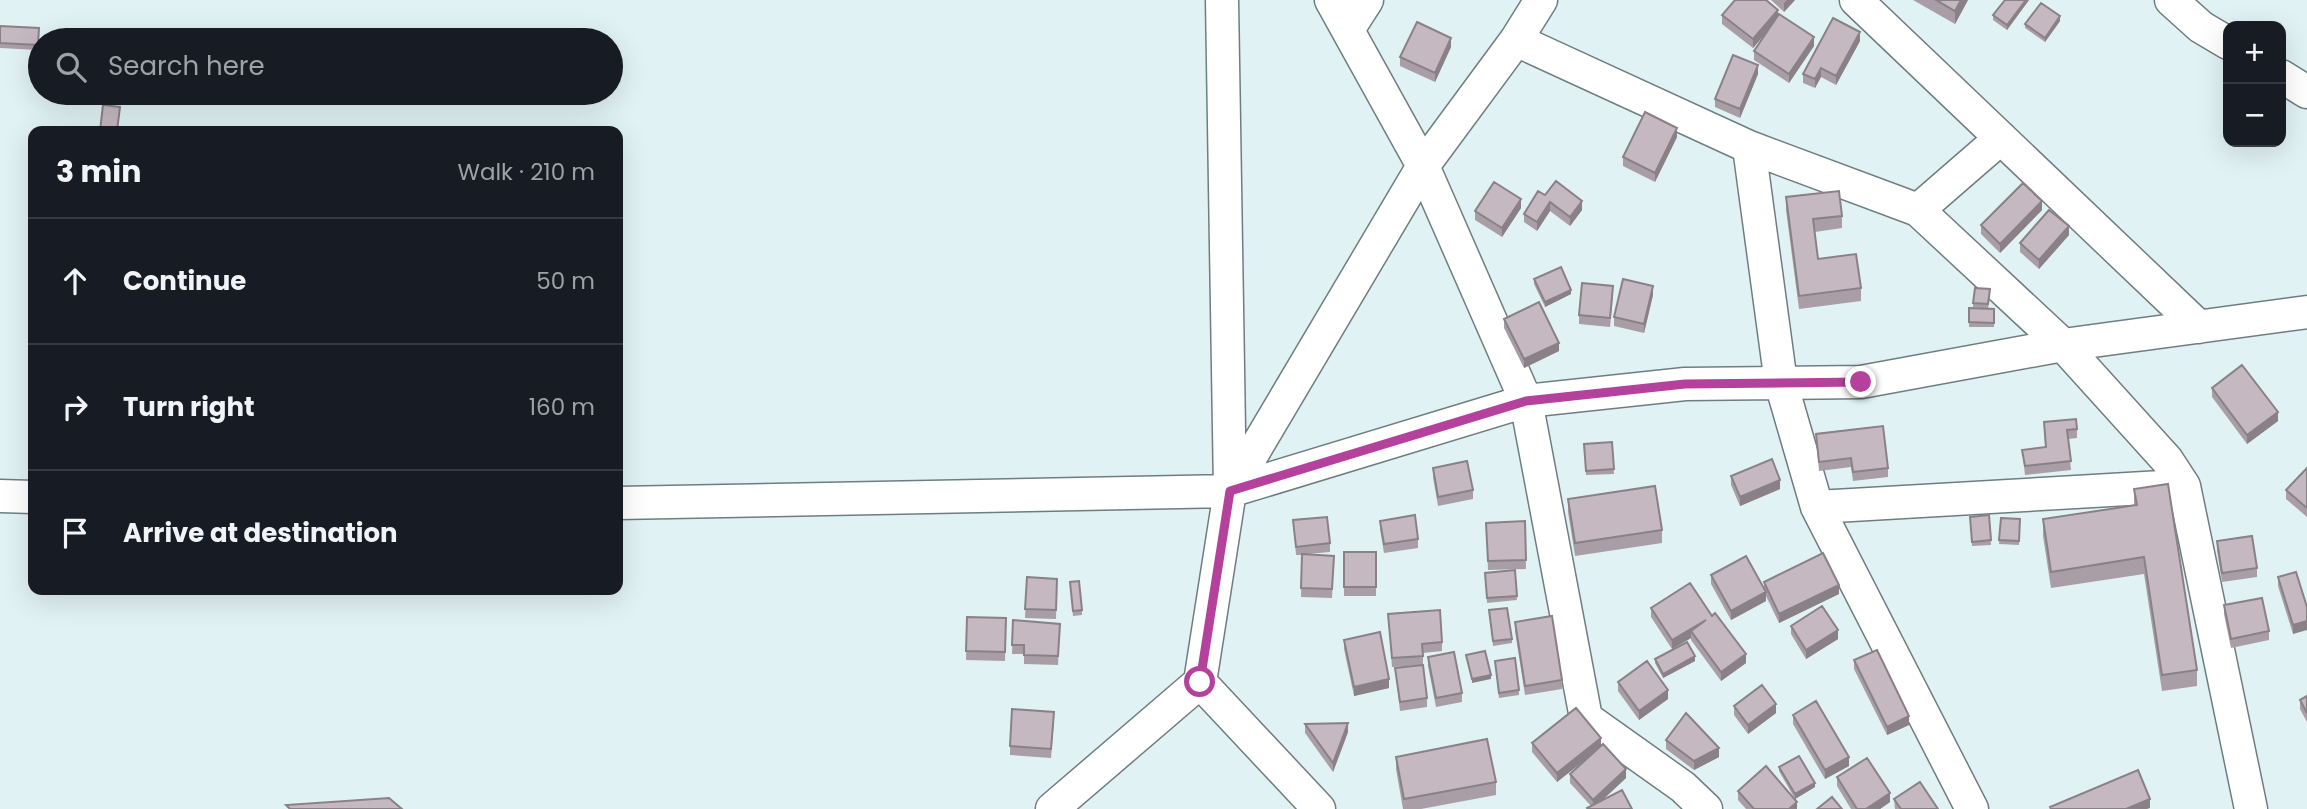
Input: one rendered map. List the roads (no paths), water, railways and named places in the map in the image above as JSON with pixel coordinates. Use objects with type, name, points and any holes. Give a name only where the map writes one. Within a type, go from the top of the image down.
[{"type":"street","points":[[1052,809],[1200,682],[1230,491],[1222,0]]},
{"type":"street","points":[[1331,0],[1349,28],[1423,166],[1526,401],[1586,718],[1683,787],[1706,809]]},
{"type":"street","points":[[1349,28],[1367,0]]},
{"type":"street","points":[[1230,491],[1423,166],[1516,40],[1541,0]]},
{"type":"street","points":[[1856,0],[2199,327]]},
{"type":"street","points":[[2171,0],[2202,27],[2223,40]]},
{"type":"street","points":[[1516,40],[1749,147],[1918,209],[2063,345],[2167,460],[2184,486],[2251,809]]},
{"type":"street","points":[[2286,79],[2307,92]]},
{"type":"street","points":[[1918,209],[2001,138]]},
{"type":"street","points":[[1749,147],[1781,383],[1816,507],[1972,809]]},
{"type":"street","points":[[623,503],[1230,491],[1526,401],[1685,384],[1861,382],[2063,345],[2307,312]]},
{"type":"street","points":[[1816,507],[2184,486]]},
{"type":"street","points":[[0,496],[28,496]]},
{"type":"street","points":[[1200,682],[1319,809]]}]
